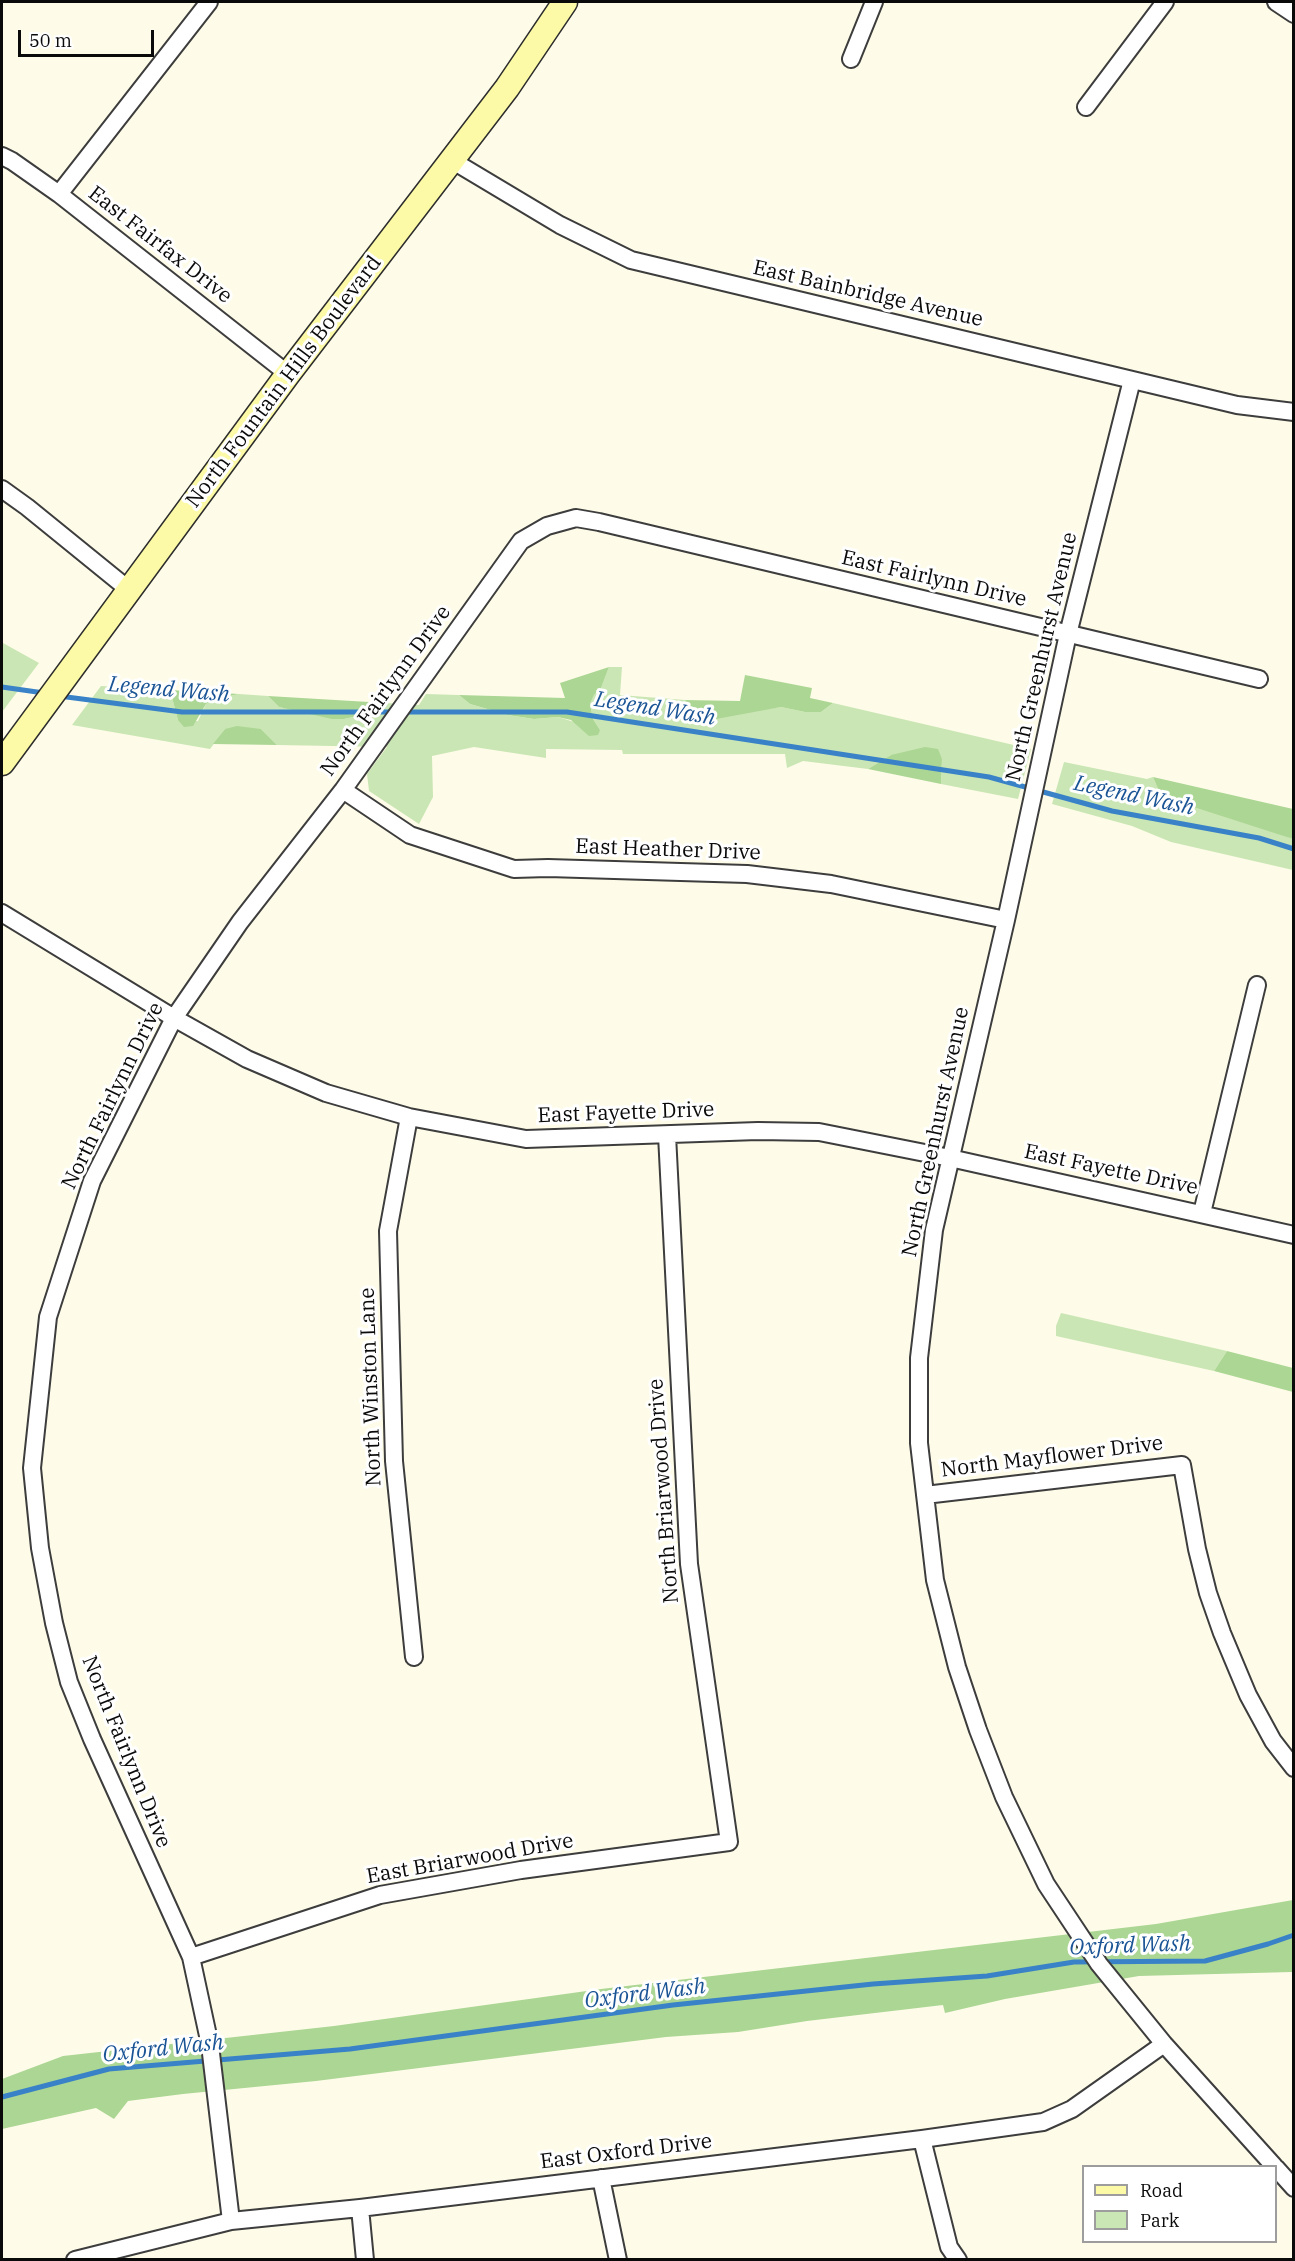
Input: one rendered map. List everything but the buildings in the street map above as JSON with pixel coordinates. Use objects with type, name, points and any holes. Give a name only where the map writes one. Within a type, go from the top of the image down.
[{"type":"main road","name":"North Fountain Hills Boulevard","points":[[2,763],[288,374],[453,161],[507,88],[565,2]]},
{"type":"street","points":[[59,194],[209,2]]},
{"type":"street","points":[[851,59],[874,2]]},
{"type":"street","points":[[1086,107],[1165,2]]},
{"type":"street","points":[[1276,2],[1293,14]]},
{"type":"street","name":"East Fairfax Drive","points":[[2,156],[59,194],[288,374]]},
{"type":"street","name":"East Bainbridge Avenue","points":[[453,161],[560,225],[631,260],[1237,405],[1293,412]]},
{"type":"street","name":"North Greenhurst Avenue","points":[[1132,380],[1068,634],[1006,920],[934,1230],[919,1358],[919,1443],[935,1580],[944,1622],[978,1730],[1004,1797],[1046,1884],[1098,1962],[1164,2044],[1273,2165]]},
{"type":"street","points":[[2,489],[128,589]]},
{"type":"street","name":"North Fairlynn Drive","points":[[231,2222],[210,2045],[191,1957],[92,1739],[69,1682],[54,1623],[40,1548],[32,1468],[48,1317],[92,1181],[174,1018],[240,922],[344,790],[521,541],[548,526],[576,518],[599,522]]},
{"type":"street","name":"East Fairlynn Drive","points":[[599,522],[1259,679]]},
{"type":"street","name":"East Heather Drive","points":[[344,790],[410,835],[514,869],[747,874],[831,885],[1006,920]]},
{"type":"street","name":"East Fayette Drive","points":[[2,914],[174,1018],[247,1059],[326,1093],[409,1117],[526,1139],[758,1131],[819,1132],[950,1158],[1293,1235]]},
{"type":"street","points":[[1202,1213],[1257,985]]},
{"type":"street","name":"North Winston Lane","points":[[409,1117],[388,1231],[394,1461],[414,1657]]},
{"type":"street","name":"North Briarwood Drive","points":[[667,1134],[689,1564],[729,1842]]},
{"type":"street","name":"North Mayflower Drive","points":[[925,1495],[1182,1465],[1197,1549],[1208,1593],[1222,1633],[1248,1695],[1273,1741],[1293,1768]]},
{"type":"street","name":"East Briarwood Drive","points":[[191,1957],[380,1895],[520,1870],[729,1842]]},
{"type":"street","name":"East Oxford Drive","points":[[75,2259],[231,2222],[922,2139],[1043,2122],[1072,2109],[1164,2044]]},
{"type":"street","points":[[922,2139],[949,2247],[958,2259]]},
{"type":"street","name":"North Greenhurst Avenue","points":[[1277,2169],[1293,2188]]},
{"type":"street","points":[[601,2178],[618,2259]]},
{"type":"street","points":[[360,2208],[365,2259]]},
{"type":"green space","points":[[3,643],[39,663],[2,712],[2,657]]},
{"type":"green space","points":[[609,667],[622,667],[620,695],[685,700],[694,713],[750,711],[781,707],[805,712],[821,712],[833,703],[1031,749],[1018,799],[941,784],[942,758],[891,755],[868,769],[803,761],[787,768],[785,754],[623,754],[622,750],[546,749],[546,758],[474,747],[432,756],[433,797],[419,824],[369,791],[367,774],[387,747],[277,745],[261,729],[225,729],[210,749],[72,725],[101,686],[170,690],[178,720],[198,721],[206,704],[214,699],[239,694],[268,696],[279,707],[344,719],[362,715],[386,703],[419,705],[426,694],[459,695],[470,704],[508,715],[534,719],[558,717],[600,730],[593,719],[590,704],[594,695],[601,688]]},
{"type":"green space","points":[[609,667],[601,688],[594,695],[590,704],[593,719],[600,730],[598,735],[589,736],[571,720],[558,717],[534,719],[508,715],[470,704],[459,695],[565,698],[560,683]]},
{"type":"green space","points":[[745,675],[812,688],[810,698],[833,703],[821,712],[805,712],[781,707],[716,719],[694,713],[685,700],[740,701]]},
{"type":"green space","points":[[170,690],[239,694],[214,699],[206,704],[193,726],[184,727],[178,720]]},
{"type":"green space","points":[[268,696],[386,703],[362,715],[332,719],[279,707]]},
{"type":"green space","points":[[237,726],[261,729],[277,745],[213,744],[225,729]]},
{"type":"green space","points":[[925,747],[938,749],[942,759],[941,784],[868,769],[891,755]]},
{"type":"green space","points":[[1064,762],[1147,779],[1153,777],[1158,789],[1293,839],[1293,870],[1171,842],[1132,826],[1052,804]]},
{"type":"green space","points":[[1153,777],[1293,809],[1293,839],[1169,799],[1158,789]]},
{"type":"green space","points":[[1061,1313],[1227,1351],[1214,1371],[1056,1336],[1056,1326]]},
{"type":"green space","points":[[1227,1351],[1293,1368],[1293,1392],[1214,1371]]},
{"type":"green space","points":[[1293,1900],[1294,1971],[1292,1972],[1139,1976],[1005,1999],[945,2013],[943,2005],[807,2021],[738,2032],[666,2037],[316,2081],[128,2101],[114,2119],[96,2108],[2,2129],[2,2079],[63,2056],[334,2026],[601,1989],[1156,1924]]},
{"type":"waterway","name":"Legend Wash","points":[[2,687],[44,693]]},
{"type":"waterway","name":"Legend Wash","points":[[59,696],[182,712],[393,712]]},
{"type":"waterway","name":"Legend Wash","points":[[403,712],[567,712],[989,777],[1112,811],[1259,838],[1294,849]]},
{"type":"waterway","name":"Oxford Wash","points":[[2,2097],[109,2069],[350,2049],[673,2005],[873,1984],[987,1976],[1074,1962],[1205,1961],[1294,1935]]}]
